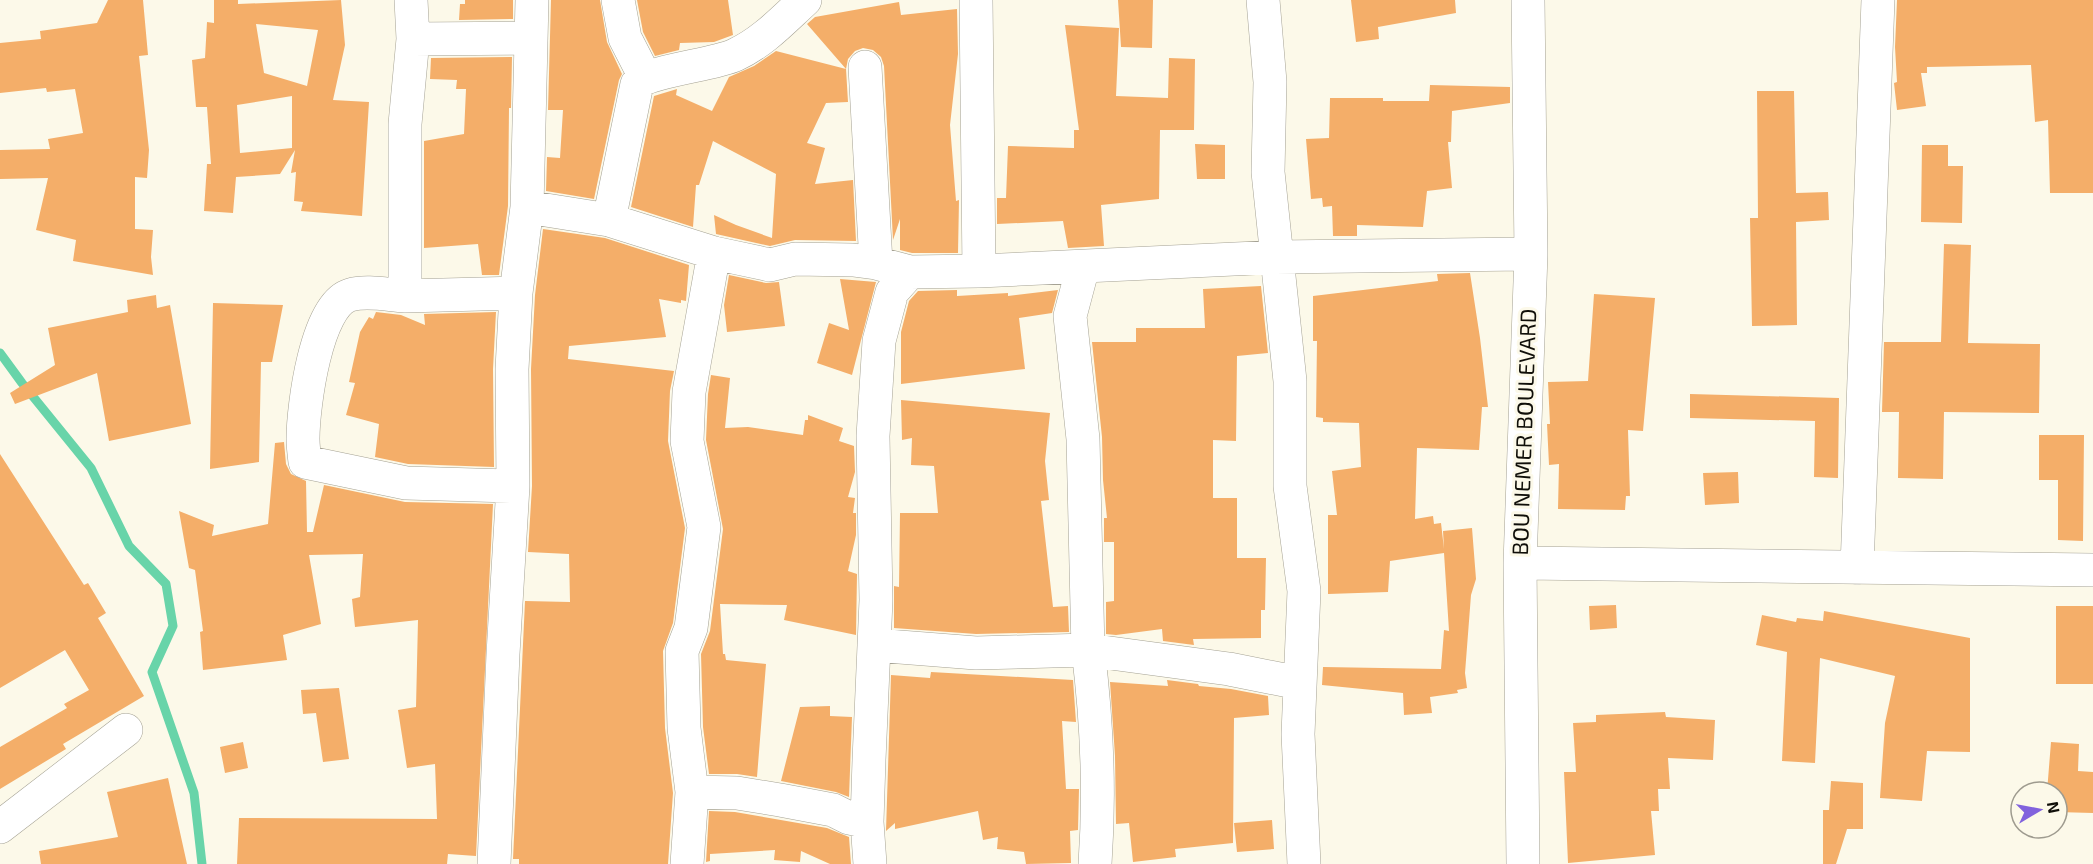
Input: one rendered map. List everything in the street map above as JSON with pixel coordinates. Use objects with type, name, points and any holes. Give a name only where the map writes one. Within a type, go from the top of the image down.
[{"type":"street","points":[[405,296],[405,124],[413,39],[411,0]]},
{"type":"street","points":[[494,864],[513,486],[512,369],[516,293],[527,207],[532,0]]},
{"type":"street","points":[[618,0],[625,38],[645,77]]},
{"type":"street","points":[[609,220],[637,84],[645,77],[712,63],[736,55],[764,38],[805,0]]},
{"type":"street","points":[[976,0],[980,271]]},
{"type":"street","points":[[1263,0],[1270,82],[1268,172],[1290,381],[1290,486],[1304,591],[1298,734],[1304,864]]},
{"type":"street","name":"BOU NEMER BOULEVARD","points":[[1523,864],[1520,563],[1531,254],[1528,0]]},
{"type":"street","points":[[1857,568],[1878,0]]},
{"type":"street","points":[[413,39],[530,38]]},
{"type":"street","points":[[865,67],[876,262]]},
{"type":"street","points":[[527,207],[609,220],[714,253],[770,265],[795,259],[876,262],[909,272],[1083,267],[1276,257],[1531,254]]},
{"type":"street","points":[[687,864],[692,792],[684,728],[682,651],[691,628],[704,527],[687,441],[689,392],[714,253]]},
{"type":"street","points":[[1083,267],[1070,316],[1083,440],[1088,650],[1098,789],[1095,864]]},
{"type":"street","points":[[870,864],[867,822],[870,690],[876,600],[873,436],[879,341],[892,292],[909,272]]},
{"type":"street","points":[[513,486],[406,483],[305,462],[303,439],[311,363],[330,313],[348,295],[516,293]]},
{"type":"street","points":[[1520,563],[2093,570]]},
{"type":"street","points":[[874,645],[976,653],[1088,650],[1229,669],[1299,684]]},
{"type":"street","points":[[0,827],[126,730]]},
{"type":"street","points":[[692,792],[737,793],[780,800],[833,810],[849,818],[867,822]]},
{"type":"building","points":[[108,0],[143,0],[148,55],[139,56],[149,150],[147,178],[135,177],[135,229],[153,230],[151,257],[153,275],[73,261],[76,240],[36,230],[48,178],[0,179],[0,150],[50,149],[48,139],[83,133],[75,89],[47,92],[46,88],[0,93],[0,43],[41,39],[40,31],[97,23]]},
{"type":"building","points":[[214,0],[238,0],[238,4],[341,0],[345,45],[333,100],[369,102],[362,216],[301,211],[303,202],[294,201],[296,172],[291,173],[295,150],[280,174],[236,177],[233,213],[204,211],[207,164],[211,164],[207,107],[196,107],[192,60],[205,58],[207,22],[214,23]],"holes":[[[256,24],[318,30],[307,86],[264,73]],[[292,96],[292,148],[240,153],[237,105]]]},
{"type":"building","points":[[465,0],[513,0],[513,19],[459,20],[460,4],[465,4]]},
{"type":"building","points":[[551,0],[600,0],[607,42],[622,74],[594,199],[546,191],[547,157],[560,158],[563,110],[548,110]]},
{"type":"building","points":[[637,0],[728,0],[733,35],[714,42],[680,43],[679,50],[655,56],[643,32]]},
{"type":"building","points":[[1118,0],[1153,0],[1152,48],[1121,47]]},
{"type":"building","points":[[1351,0],[1455,0],[1456,13],[1378,27],[1379,39],[1356,42]]},
{"type":"building","points":[[1897,0],[2093,0],[2093,193],[2050,193],[2048,120],[2035,122],[2031,65],[1927,67],[1927,73],[1921,73],[1926,106],[1897,110],[1894,83],[1897,82],[1895,47]]},
{"type":"building","points":[[899,2],[901,15],[957,9],[958,54],[950,125],[956,201],[959,200],[958,253],[912,253],[900,250],[900,219],[893,240],[884,66],[881,57],[873,50],[863,48],[855,51],[848,59],[846,69],[807,24],[815,17]]},
{"type":"building","points":[[1065,25],[1119,28],[1116,96],[1168,98],[1169,58],[1195,59],[1194,130],[1160,130],[1159,199],[1101,205],[1104,246],[1068,248],[1063,221],[997,224],[997,198],[1006,198],[1008,146],[1074,148],[1074,130],[1079,130]]},
{"type":"building","points":[[776,51],[846,69],[848,102],[826,103],[807,143],[825,148],[815,184],[853,180],[856,241],[795,240],[770,246],[716,234],[714,215],[772,238],[776,174],[713,141],[699,185],[696,185],[693,227],[631,207],[654,96],[677,89],[676,95],[712,111],[729,77],[754,66]]},
{"type":"building","points":[[512,57],[508,206],[499,275],[482,275],[478,244],[424,248],[424,141],[464,134],[466,89],[456,89],[457,80],[430,79],[431,58]]},
{"type":"building","points":[[1430,85],[1510,87],[1510,103],[1452,111],[1451,142],[1448,142],[1452,188],[1427,191],[1423,227],[1357,225],[1357,236],[1333,236],[1332,206],[1323,207],[1322,198],[1311,199],[1306,139],[1329,138],[1330,98],[1429,101]]},
{"type":"building","points":[[1757,91],[1794,91],[1796,193],[1828,192],[1829,220],[1796,222],[1797,325],[1752,326],[1750,218],[1758,218]]},
{"type":"building","points":[[1195,144],[1225,145],[1225,179],[1197,179]]},
{"type":"building","points":[[1922,145],[1948,145],[1948,166],[1963,166],[1962,223],[1921,222]]},
{"type":"building","points":[[543,229],[605,238],[689,265],[686,301],[681,300],[681,303],[659,299],[666,337],[569,346],[568,359],[674,371],[670,391],[668,441],[685,528],[673,623],[663,651],[665,728],[673,793],[668,864],[519,864],[519,859],[513,859],[525,601],[570,602],[569,554],[528,552],[532,486],[531,369],[535,295]]},
{"type":"building","points":[[1944,244],[1971,245],[1968,343],[2040,344],[2039,413],[1944,412],[1943,479],[1898,478],[1899,412],[1882,412],[1884,342],[1941,342]]},
{"type":"building","points":[[1470,273],[1488,407],[1482,407],[1479,450],[1417,448],[1415,519],[1433,516],[1434,524],[1441,523],[1444,549],[1443,531],[1472,528],[1476,579],[1471,595],[1465,673],[1467,688],[1457,690],[1458,693],[1430,697],[1432,713],[1404,715],[1403,693],[1322,685],[1323,667],[1441,669],[1444,630],[1449,631],[1444,553],[1390,561],[1388,592],[1328,594],[1328,515],[1337,515],[1332,471],[1361,467],[1359,423],[1323,422],[1323,418],[1316,417],[1317,341],[1313,341],[1313,296],[1438,281],[1437,274]]},
{"type":"building","points":[[729,275],[766,283],[779,282],[785,326],[727,332],[724,305]]},
{"type":"building","points":[[840,279],[876,282],[852,375],[817,363],[829,323],[849,330]]},
{"type":"building","points":[[1261,286],[1268,353],[1237,356],[1236,441],[1213,440],[1213,498],[1237,498],[1237,558],[1266,558],[1265,610],[1261,610],[1261,638],[1193,639],[1194,645],[1163,641],[1162,629],[1116,635],[1106,634],[1106,602],[1114,601],[1114,542],[1104,542],[1104,518],[1107,518],[1102,437],[1092,342],[1136,342],[1136,328],[1205,328],[1203,289]]},
{"type":"building","points":[[957,290],[957,296],[1008,293],[1008,296],[1058,290],[1052,313],[1019,318],[1025,369],[901,384],[901,332],[909,301],[918,291]]},
{"type":"building","points":[[1594,294],[1655,298],[1643,431],[1628,430],[1630,496],[1626,496],[1625,510],[1558,509],[1559,464],[1549,465],[1548,382],[1588,381]]},
{"type":"building","points":[[156,295],[157,308],[170,305],[191,424],[109,441],[97,373],[15,404],[10,393],[55,365],[48,328],[128,312],[127,300]]},
{"type":"building","points":[[213,303],[283,305],[272,362],[261,362],[259,462],[210,469]]},
{"type":"building","points":[[376,312],[401,315],[425,325],[424,314],[496,312],[493,369],[494,467],[408,464],[375,457],[379,424],[346,415],[355,383],[349,382],[360,332],[369,317],[373,319]]},
{"type":"building","points":[[711,375],[730,378],[725,428],[748,427],[803,435],[808,415],[843,428],[839,441],[854,446],[855,472],[848,497],[855,498],[853,513],[856,513],[856,535],[848,571],[857,574],[856,635],[784,620],[787,605],[720,604],[723,654],[726,660],[766,664],[757,777],[709,774],[703,727],[701,654],[710,631],[723,529],[706,440]]},
{"type":"building","points":[[1690,394],[1839,398],[1838,478],[1814,477],[1815,421],[1690,418]]},
{"type":"building","points":[[901,400],[1050,413],[1045,461],[1049,500],[1041,501],[1053,607],[1068,606],[1069,632],[976,634],[894,628],[894,586],[899,587],[900,513],[938,513],[934,466],[911,465],[912,438],[902,440]]},
{"type":"building","points":[[2039,435],[2084,435],[2083,541],[2058,540],[2058,480],[2039,480]]},
{"type":"building","points":[[284,442],[286,464],[291,474],[306,481],[307,532],[313,532],[324,485],[405,502],[493,504],[476,856],[448,854],[447,864],[237,864],[239,818],[437,819],[435,764],[407,768],[398,710],[416,707],[418,620],[355,627],[352,599],[360,597],[363,554],[309,555],[321,624],[283,635],[287,660],[203,670],[200,632],[203,631],[195,570],[189,568],[179,511],[214,525],[212,536],[268,524],[275,443]]},
{"type":"building","points":[[0,454],[84,585],[88,583],[106,613],[98,618],[144,696],[63,744],[66,749],[0,789],[0,747],[67,708],[64,704],[89,690],[65,650],[0,688]]},
{"type":"building","points":[[1738,472],[1739,503],[1705,505],[1703,473]]},
{"type":"building","points":[[1616,605],[1617,628],[1590,630],[1589,606]]},
{"type":"building","points":[[2056,606],[2093,606],[2093,684],[2056,684]]},
{"type":"building","points":[[1824,611],[1970,638],[1970,752],[1927,751],[1922,801],[1880,798],[1885,723],[1895,676],[1820,658],[1815,763],[1782,761],[1787,652],[1756,645],[1762,615],[1796,622],[1797,618],[1823,621]]},
{"type":"building","points":[[931,672],[1073,680],[1076,722],[1062,721],[1066,789],[1079,789],[1078,830],[1070,831],[1071,863],[1026,864],[1024,852],[997,849],[998,837],[983,840],[978,811],[895,829],[895,823],[886,831],[891,675],[930,678]]},
{"type":"building","points":[[1167,680],[1268,696],[1269,715],[1234,718],[1233,843],[1175,849],[1176,857],[1133,862],[1129,823],[1116,824],[1115,756],[1110,682],[1168,686]]},
{"type":"building","points":[[339,688],[349,759],[323,762],[316,713],[303,714],[301,690]]},
{"type":"building","points":[[830,706],[830,716],[852,717],[849,797],[836,792],[781,781],[800,707]]},
{"type":"building","points":[[1665,712],[1666,717],[1715,720],[1713,760],[1668,758],[1670,789],[1658,789],[1659,811],[1651,811],[1655,855],[1568,863],[1564,772],[1576,772],[1573,723],[1596,722],[1596,715]]},
{"type":"building","points":[[243,742],[248,768],[225,773],[220,747]]},
{"type":"building","points":[[2051,742],[2079,744],[2078,771],[2093,772],[2093,813],[2069,812],[2069,780],[2048,780]]},
{"type":"building","points":[[168,778],[187,864],[41,864],[39,851],[118,837],[107,792]]},
{"type":"building","points":[[1831,781],[1863,783],[1863,829],[1847,829],[1836,864],[1823,864],[1823,810],[1829,810]]},
{"type":"building","points":[[709,811],[735,812],[827,828],[849,837],[851,864],[830,864],[801,851],[800,862],[774,860],[775,850],[710,854],[710,861],[706,862]]},
{"type":"building","points":[[1272,820],[1274,849],[1237,852],[1234,823]]},
{"type":"waterway","points":[[0,353],[91,468],[129,546],[166,584],[173,626],[152,672],[194,793],[202,864]]}]
